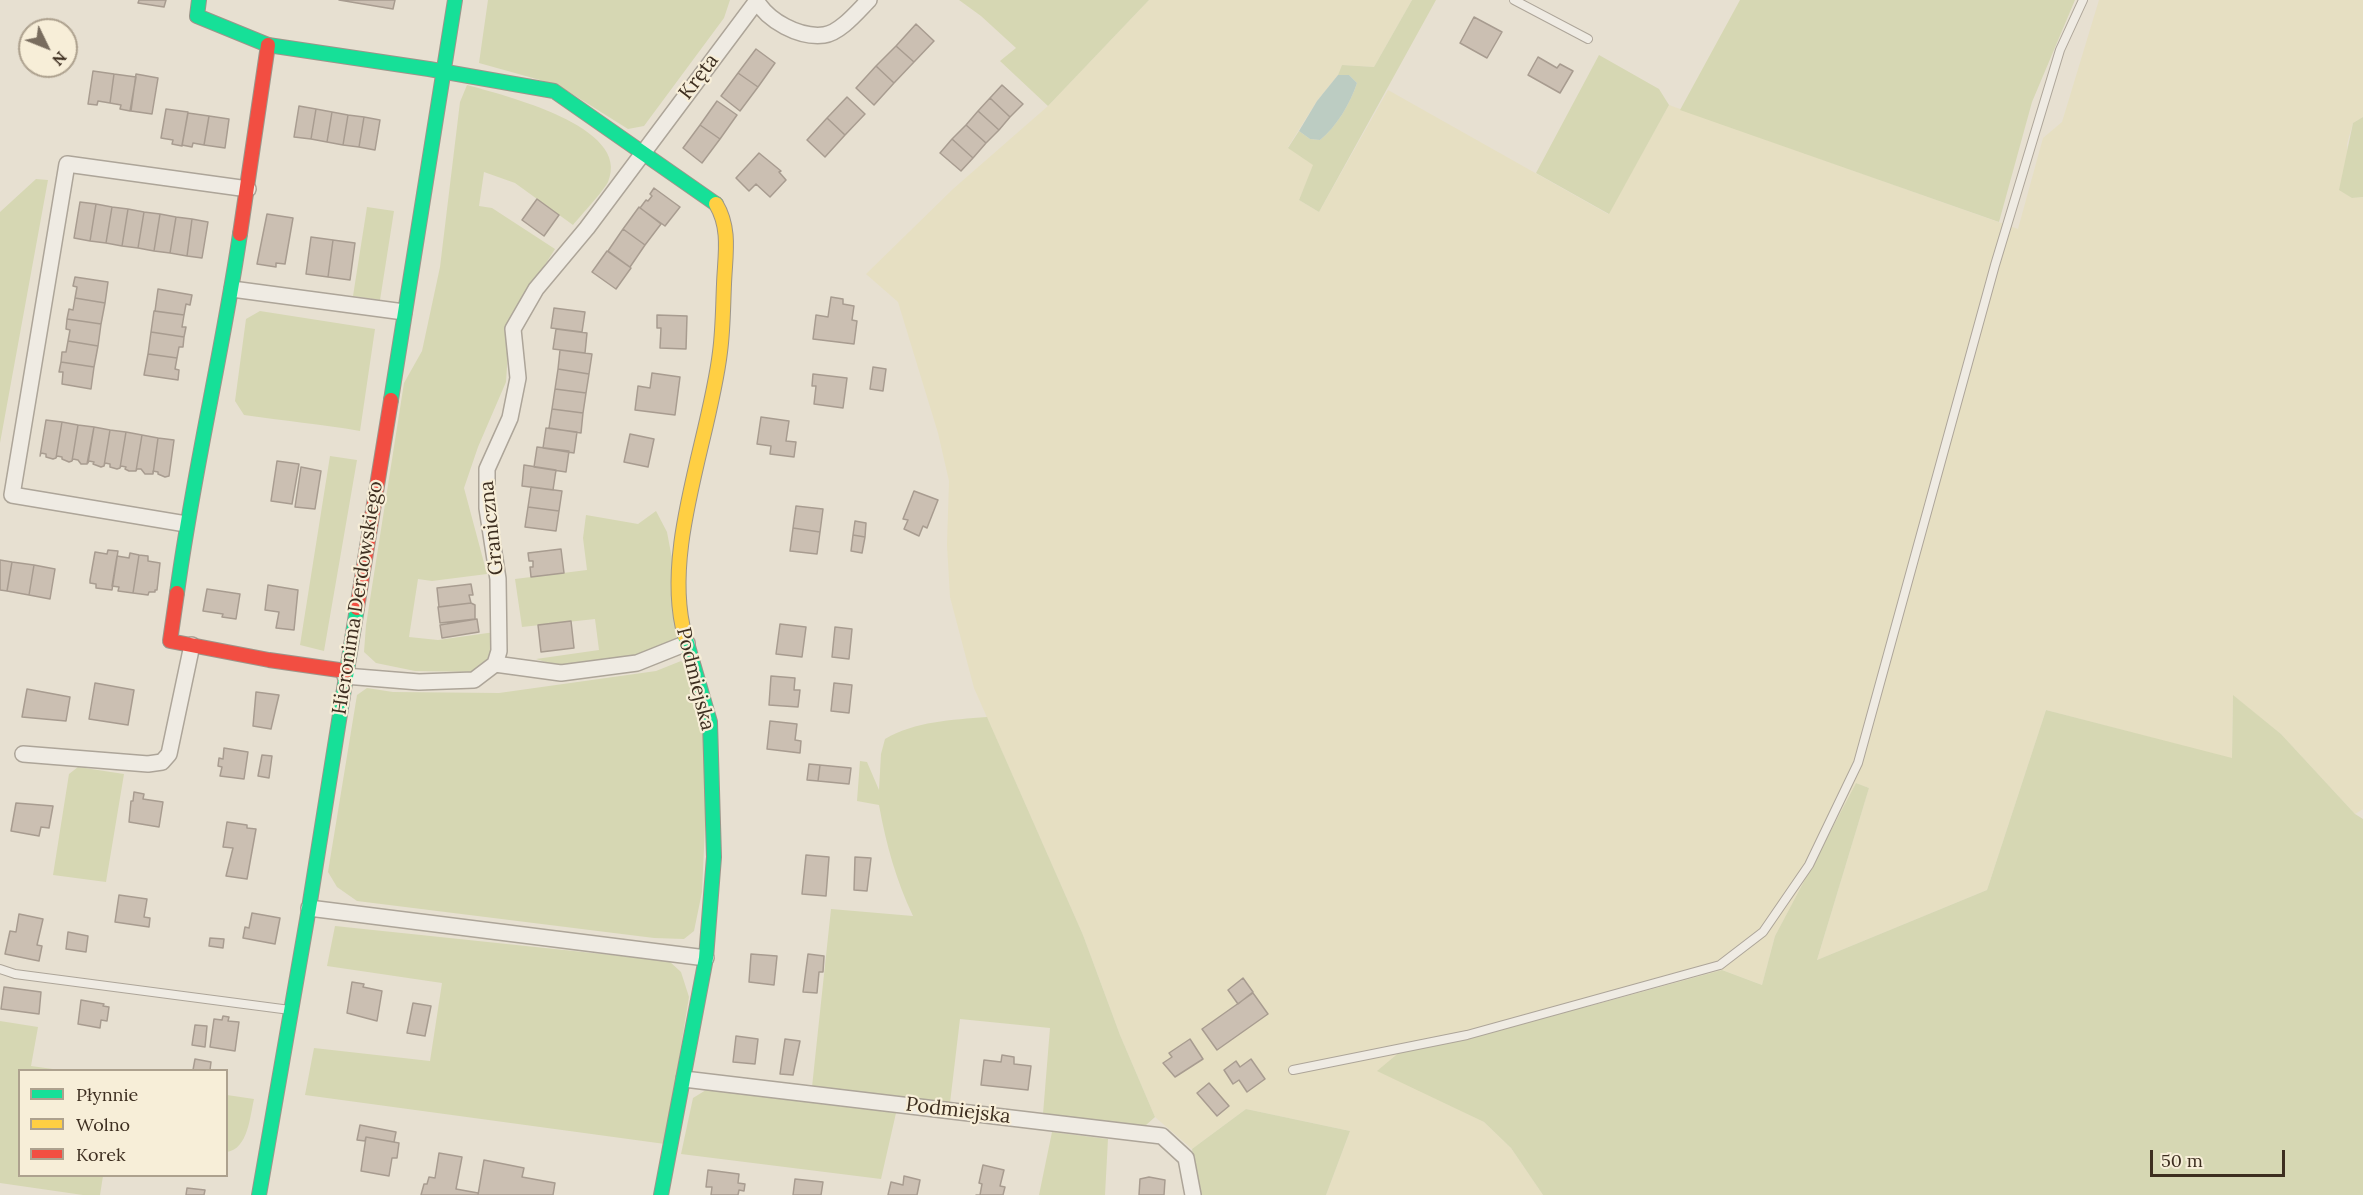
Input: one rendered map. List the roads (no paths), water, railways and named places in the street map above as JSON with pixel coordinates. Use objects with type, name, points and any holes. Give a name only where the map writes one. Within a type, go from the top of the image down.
[{"type":"street","points":[[199,0],[197,16],[268,45],[443,71],[554,91],[643,152]]},
{"type":"street","name":"Hieronima Derdowskiego","points":[[259,1195],[309,908],[454,0]]},
{"type":"street","name":"Kręta","points":[[643,152],[756,1],[779,24],[800,32],[826,35],[849,21],[869,0]]},
{"type":"street","points":[[268,45],[232,289],[186,524],[170,641],[346,674],[419,682],[474,680],[495,664],[561,673],[637,663],[687,643]]},
{"type":"street","name":"Podmiejska","points":[[643,152],[715,203],[724,218],[726,242],[720,353],[680,550],[680,618],[710,722],[714,857],[706,958],[661,1195]]},
{"type":"street","name":"Graniczna","points":[[495,664],[499,651],[498,579],[487,508],[487,470],[510,418],[518,378],[513,329],[536,289],[587,228],[643,152]]},
{"type":"street","points":[[186,524],[12,495],[67,164],[248,189]]},
{"type":"street","points":[[232,289],[404,312]]},
{"type":"street","points":[[23,754],[148,764],[162,762],[169,754],[192,645]]},
{"type":"street","points":[[309,908],[706,958]]},
{"type":"street","name":"Podmiejska","points":[[684,1078],[1162,1136],[1186,1158],[1193,1195]]},
{"type":"lane","points":[[1514,0],[1588,39]]},
{"type":"lane","points":[[1293,1070],[1467,1035],[1720,965],[1763,932],[1809,865],[1858,763],[1995,265],[2060,50],[2083,0]]},
{"type":"lane","points":[[0,969],[15,974],[291,1010]]}]
